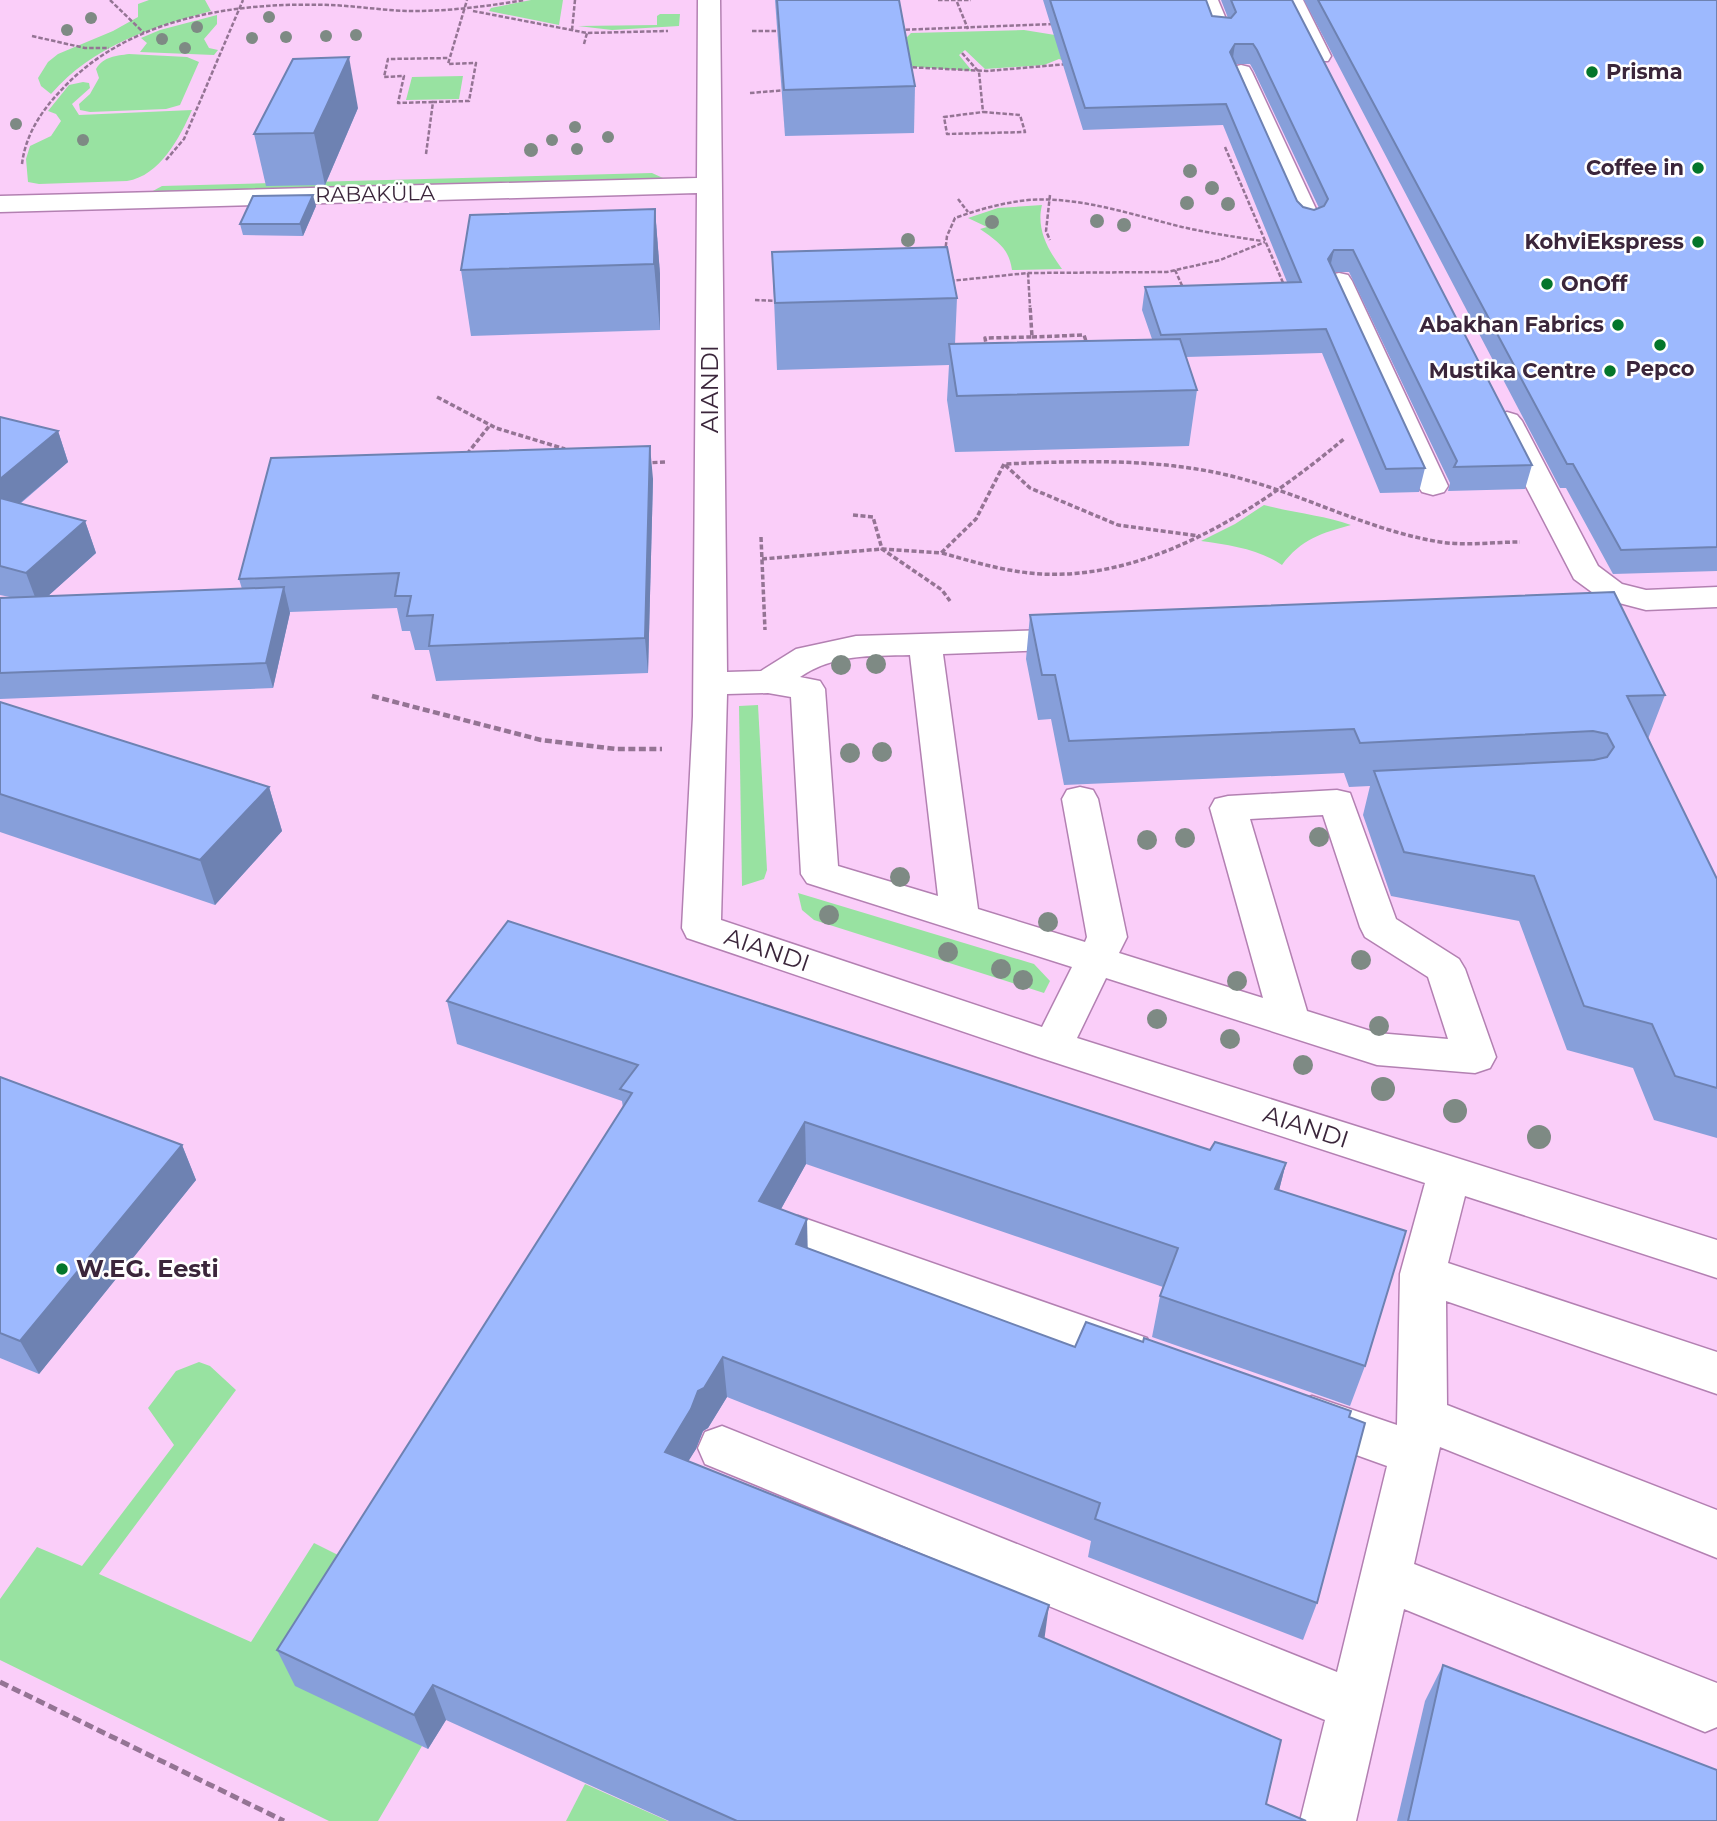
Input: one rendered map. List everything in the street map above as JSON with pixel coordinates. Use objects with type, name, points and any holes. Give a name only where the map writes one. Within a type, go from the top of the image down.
[{"type":"street","name":"AIANDI","points":[[709,0],[710,683],[701,928],[1053,1046],[1717,1259]]},
{"type":"street","points":[[1207,0],[1220,31]]},
{"type":"street","points":[[1292,0],[1335,84]]},
{"type":"street","points":[[1241,72],[1309,222]]},
{"type":"street","name":"RABAKÜLA","points":[[0,204],[709,186]]},
{"type":"street","points":[[1339,281],[1433,486]]},
{"type":"street","points":[[1493,393],[1585,572],[1611,591],[1646,600],[1717,597]]},
{"type":"street","points":[[768,682],[808,656],[856,646],[1117,638]]},
{"type":"street","points":[[925,644],[960,918]]},
{"type":"street","points":[[710,683],[768,682],[808,689],[820,874],[1377,1049],[1475,1057],[1445,969],[1379,927],[1337,802]]},
{"type":"street","points":[[1053,1046],[1107,937],[1080,799]]},
{"type":"street","points":[[1290,1022],[1228,808],[1377,800]]},
{"type":"street","points":[[1328,1821],[1419,1436],[1423,1274],[1449,1173]]},
{"type":"street","points":[[798,1236],[1166,1366]]},
{"type":"street","points":[[1423,1274],[1717,1373]]},
{"type":"street","points":[[1271,1403],[1419,1436],[1717,1534]]},
{"type":"street","points":[[722,1448],[1357,1707]]},
{"type":"street","points":[[1387,1578],[1705,1705]]},
{"type":"path","points":[[110,0],[144,33]]},
{"type":"path","points":[[159,167],[184,139],[243,0]]},
{"type":"path","points":[[449,58],[388,59],[384,77],[404,76],[398,103],[469,101],[476,63],[448,64],[467,0]]},
{"type":"path","points":[[22,173],[22,159],[32,130],[48,103],[74,77],[110,48],[144,33],[240,7],[329,5],[396,10],[465,10],[524,0]]},
{"type":"path","points":[[572,30],[575,0]]},
{"type":"path","points":[[938,0],[971,0]]},
{"type":"path","points":[[957,2],[968,29]]},
{"type":"path","points":[[465,10],[587,33],[671,31]]},
{"type":"path","points":[[895,30],[1062,23]]},
{"type":"path","points":[[1040,26],[1052,31]]},
{"type":"path","points":[[751,31],[792,30]]},
{"type":"path","points":[[584,44],[587,33]]},
{"type":"path","points":[[32,36],[85,48],[110,48]]},
{"type":"path","points":[[962,53],[979,72],[983,112]]},
{"type":"path","points":[[897,65],[942,72],[979,72],[1074,63]]},
{"type":"path","points":[[739,93],[793,90]]},
{"type":"path","points":[[425,160],[433,102]]},
{"type":"path","points":[[983,112],[1020,115],[1025,132],[947,134],[944,117],[983,112]]},
{"type":"path","points":[[1224,146],[1284,285]]},
{"type":"path","points":[[1049,240],[1046,231],[1050,195]]},
{"type":"path","points":[[958,200],[968,212]]},
{"type":"path","points":[[941,258],[947,250],[947,236],[955,218],[968,212],[1010,203],[1050,201],[1102,206],[1202,233],[1265,242]]},
{"type":"path","points":[[940,282],[1028,274],[1167,272],[1220,260],[1265,242]]},
{"type":"path","points":[[1175,270],[1188,297]]},
{"type":"path","points":[[1028,274],[1032,337]]},
{"type":"path","points":[[748,300],[784,301]]},
{"type":"path","points":[[989,358],[985,338],[1084,335],[1090,354]]},
{"type":"path","points":[[437,397],[490,425],[537,443],[569,450]]},
{"type":"path","points":[[467,454],[490,425]]},
{"type":"path","points":[[762,559],[882,549],[941,553],[999,568],[1055,575],[1120,567],[1157,556],[1199,536],[1314,465],[1345,438]]},
{"type":"path","points":[[1004,464],[1092,460],[1167,464],[1227,475],[1340,515],[1442,542],[1529,542]]},
{"type":"path","points":[[643,463],[667,461]]},
{"type":"path","points":[[1004,464],[1030,488],[1075,509],[1118,524],[1199,536]]},
{"type":"path","points":[[941,553],[976,519],[1004,464]]},
{"type":"path","points":[[853,514],[873,517],[882,549],[942,590],[962,616],[964,643]]},
{"type":"path","points":[[760,533],[768,682]]},
{"type":"path","points":[[372,696],[541,740],[616,748],[664,749]]},
{"type":"path","points":[[0,1682],[284,1821]]},
{"type":"green space","points":[[149,0],[205,0],[211,11],[124,40],[86,63],[51,94],[41,86],[38,78],[48,62],[58,54],[113,31],[138,17],[138,4]]},
{"type":"green space","points":[[531,0],[563,0],[559,25],[489,11],[491,8]]},
{"type":"green space","points":[[680,14],[679,26],[612,30],[578,26],[657,25],[657,16]]},
{"type":"green space","points":[[217,15],[217,24],[204,39],[209,48],[218,50],[214,55],[140,52],[147,43],[141,38],[160,30]]},
{"type":"green space","points":[[1024,30],[1055,35],[1068,62],[1059,59],[1044,65],[985,69],[965,50],[959,55],[972,71],[898,63],[906,38],[911,33]]},
{"type":"green space","points":[[129,54],[187,57],[199,62],[180,105],[166,109],[90,112],[80,110],[79,104],[90,94],[99,78],[96,69],[99,65],[111,57]]},
{"type":"green space","points":[[463,76],[459,99],[406,100],[412,77]]},
{"type":"green space","points":[[89,83],[90,88],[72,104],[79,115],[192,110],[167,154],[139,178],[127,181],[39,184],[28,182],[26,159],[30,146],[51,136],[61,121],[56,114],[48,111],[69,85]]},
{"type":"green space","points":[[652,173],[663,178],[151,192],[162,186]]},
{"type":"green space","points":[[1042,205],[1044,239],[1062,269],[1012,270],[1005,251],[997,241],[980,229],[987,227],[968,218],[998,208]]},
{"type":"green space","points":[[1264,505],[1351,525],[1313,538],[1297,549],[1282,565],[1253,551],[1201,541],[1235,524]]},
{"type":"green space","points":[[758,705],[767,870],[764,879],[742,886],[739,706]]},
{"type":"green space","points":[[798,893],[1034,964],[1050,981],[1044,993],[814,920],[802,910]]},
{"type":"green space","points":[[199,1362],[210,1366],[236,1390],[99,1574],[251,1642],[314,1543],[368,1570],[422,1746],[378,1821],[329,1821],[0,1660],[0,1599],[37,1547],[82,1566],[174,1445],[148,1408],[176,1371]]},
{"type":"green space","points":[[585,1784],[668,1821],[566,1821]]},
{"type":"building","points":[[777,0],[899,0],[915,86],[784,90]]},
{"type":"building","points":[[1050,0],[1206,0],[1212,16],[1231,18],[1236,12],[1231,0],[1292,0],[1532,465],[1454,467],[1457,461],[1353,250],[1334,250],[1328,259],[1425,468],[1386,469],[1326,329],[1161,335],[1145,287],[1301,282],[1226,104],[1085,108]],"holes":[[[1235,44],[1253,44],[1328,199],[1324,206],[1314,210],[1303,207],[1297,201],[1230,52]]]},
{"type":"building","name":"Mustika Centre","points":[[1318,0],[1717,0],[1717,547],[1621,550],[1573,464],[1567,464]]},
{"type":"building","points":[[349,57],[314,133],[254,134],[293,59]]},
{"type":"building","points":[[313,195],[300,224],[240,224],[253,196]]},
{"type":"building","points":[[655,209],[654,264],[461,270],[470,215]]},
{"type":"building","points":[[947,247],[957,298],[775,303],[772,252]]},
{"type":"building","points":[[1180,339],[1197,390],[957,396],[949,344]]},
{"type":"building","points":[[0,417],[58,431],[0,479]]},
{"type":"building","points":[[650,446],[645,638],[429,646],[433,615],[407,616],[411,596],[395,596],[399,573],[239,579],[271,458]]},
{"type":"building","points":[[0,498],[85,521],[26,573],[0,566]]},
{"type":"building","points":[[284,587],[266,663],[0,673],[0,598]]},
{"type":"building","points":[[1614,592],[1665,695],[1627,696],[1717,879],[1717,1088],[1675,1076],[1652,1024],[1584,1006],[1534,876],[1404,852],[1374,771],[1594,760],[1607,757],[1614,747],[1607,734],[1593,731],[1360,743],[1354,729],[1069,741],[1055,675],[1042,675],[1030,615]]},
{"type":"building","points":[[0,702],[269,787],[200,860],[0,794]]},
{"type":"building","points":[[508,921],[1210,1150],[1215,1142],[1286,1163],[1275,1189],[1406,1231],[1365,1366],[1160,1296],[1178,1248],[805,1122],[759,1201],[807,1219],[796,1244],[1075,1347],[1086,1322],[1143,1342],[1144,1338],[1351,1411],[1349,1417],[1365,1423],[1317,1603],[1095,1519],[1100,1503],[723,1357],[704,1388],[698,1391],[691,1409],[665,1452],[1049,1605],[1039,1636],[1281,1740],[1266,1804],[1306,1821],[737,1821],[433,1685],[414,1715],[277,1650],[632,1093],[620,1089],[638,1065],[447,1001]]},
{"type":"building","name":"W.EG. Eesti","points":[[0,1077],[182,1145],[20,1341],[0,1333]]},
{"type":"building","points":[[1443,1665],[1717,1770],[1717,1821],[1408,1821]]},
{"type":"place","name":"Prisma","points":[[1592,72]]},
{"type":"place","name":"Coffee in","points":[[1698,168]]},
{"type":"place","name":"KohviEkspress","points":[[1698,242]]},
{"type":"place","name":"OnOff","points":[[1547,284]]},
{"type":"place","name":"Abakhan Fabrics","points":[[1618,325]]},
{"type":"place","name":"Pepco","points":[[1660,345]]},
{"type":"place","name":"Mustika Centre","points":[[1610,371]]},
{"type":"place","name":"W.EG. Eesti","points":[[62,1269]]}]
